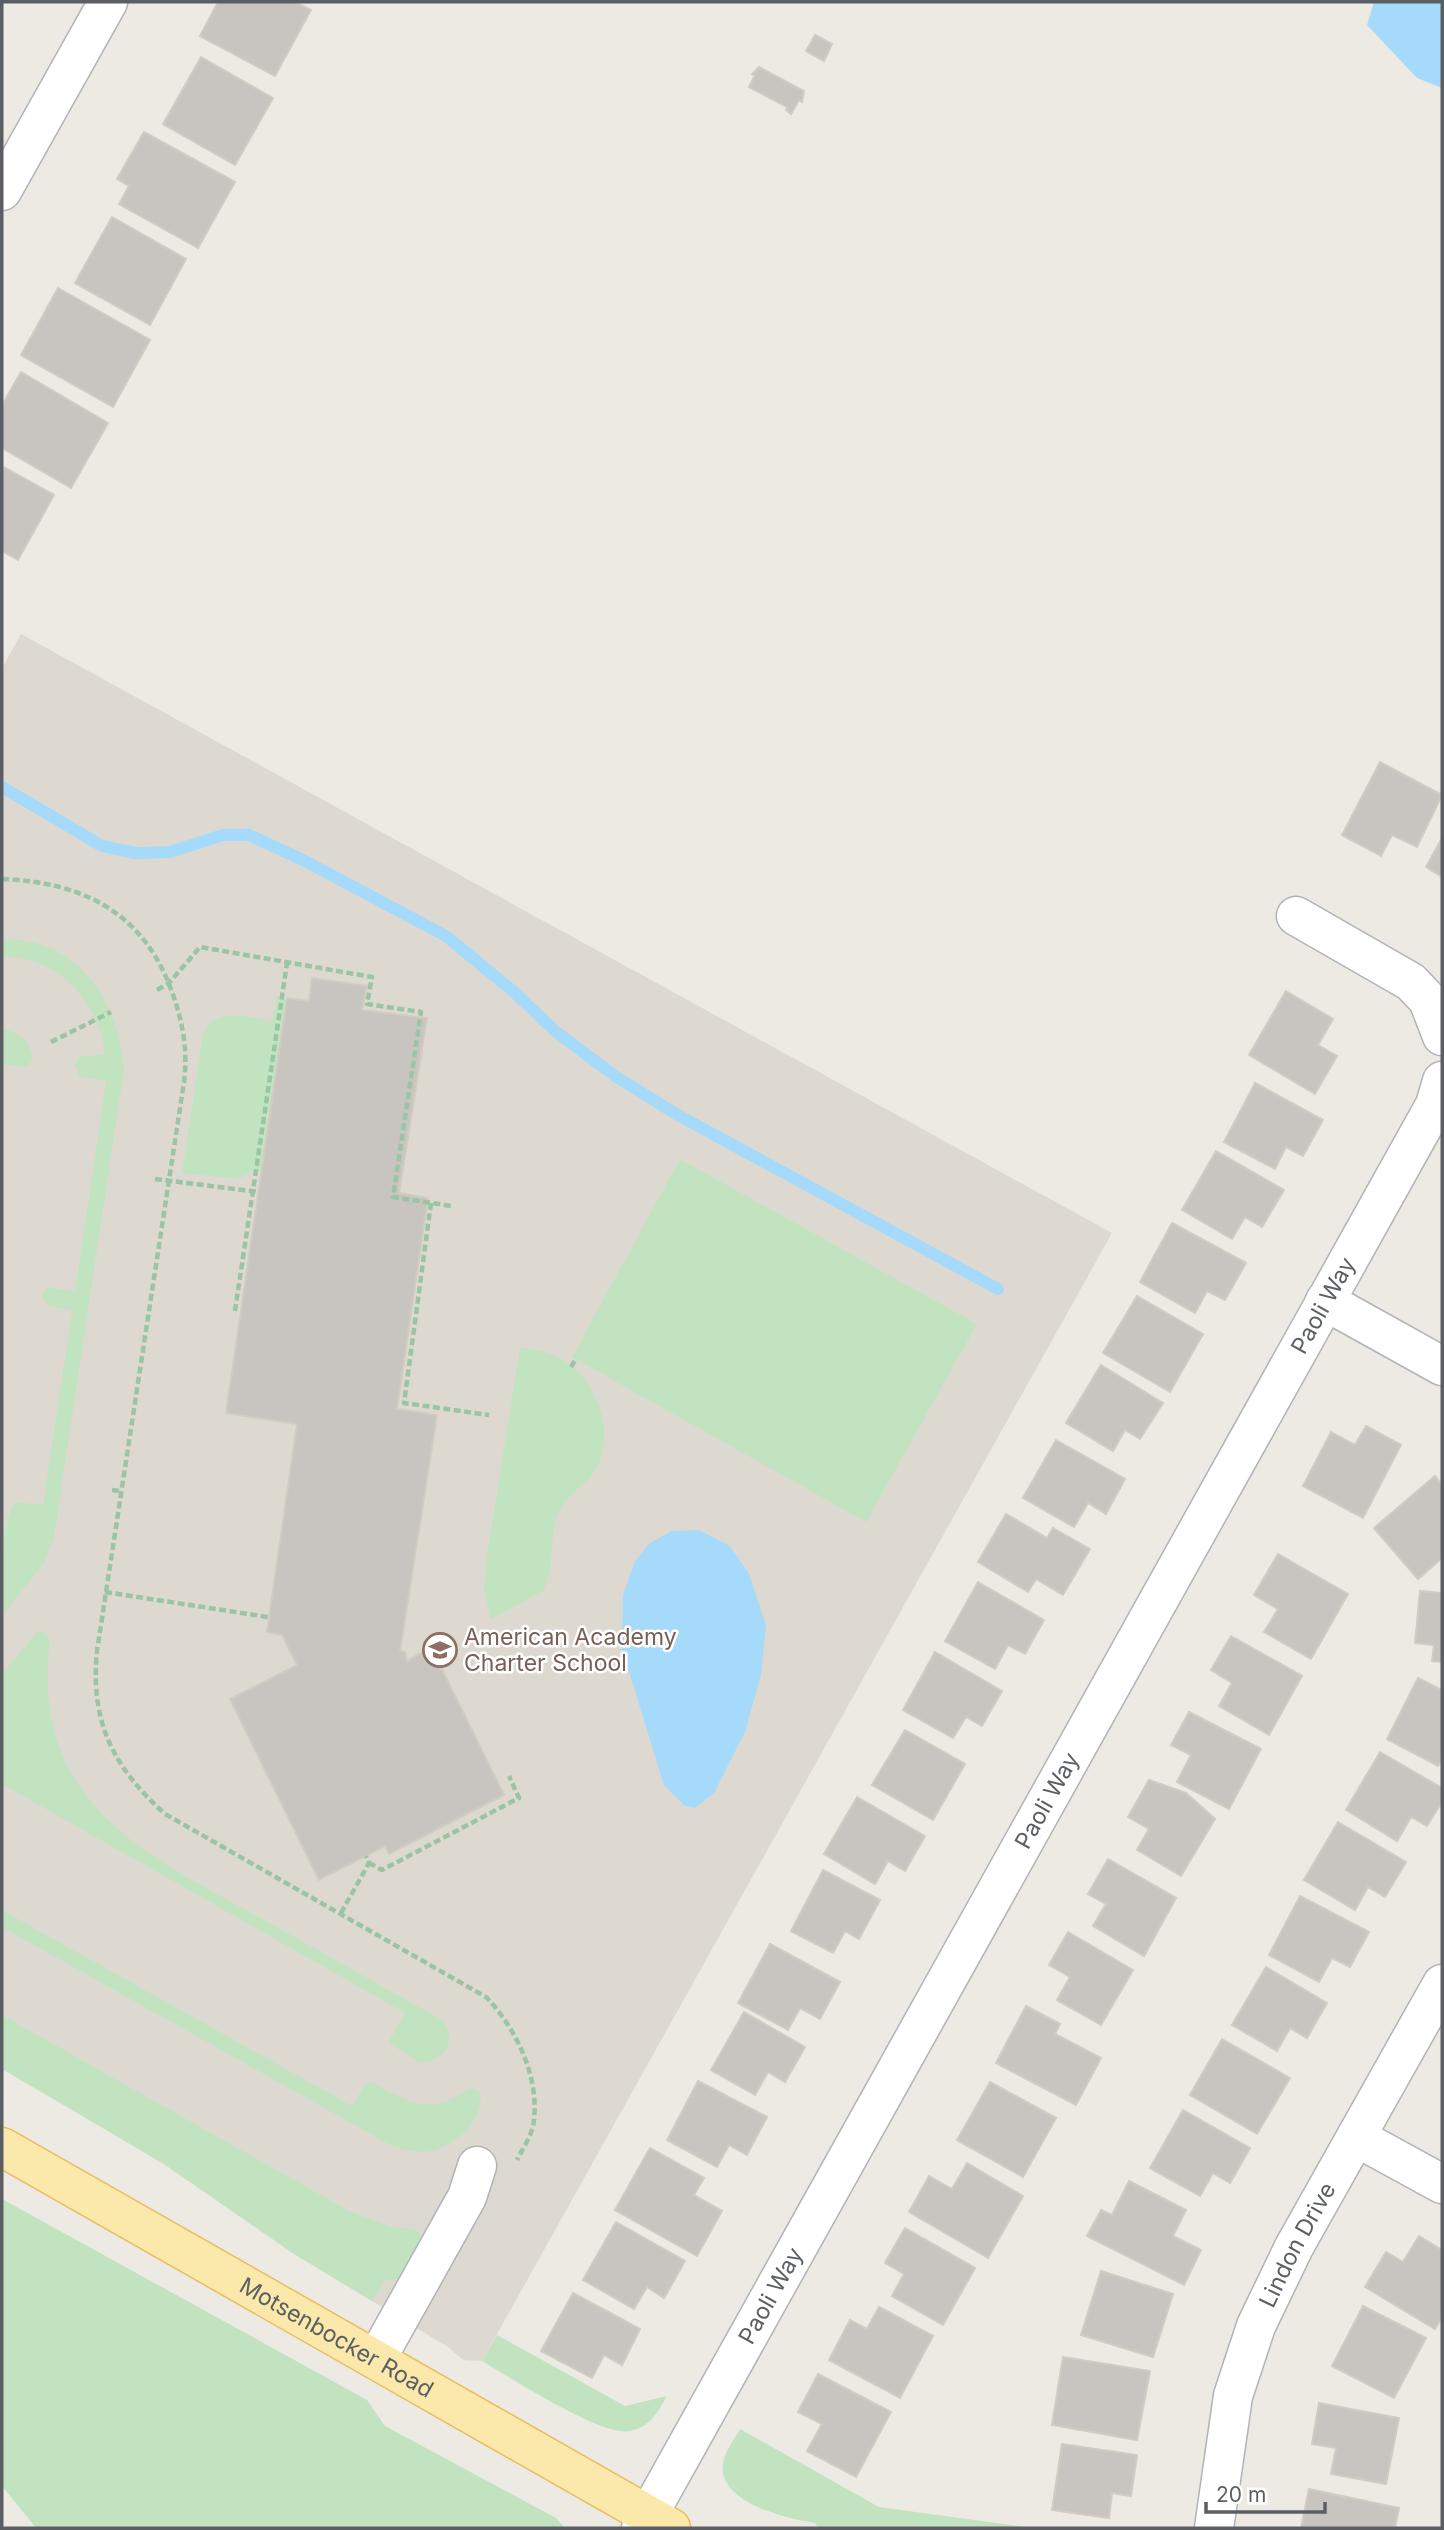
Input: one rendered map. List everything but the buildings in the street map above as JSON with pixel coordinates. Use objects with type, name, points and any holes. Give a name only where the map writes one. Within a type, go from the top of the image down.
[{"type":"main road","name":"Motsenbocker Road","points":[[2,2147],[377,2358],[653,2524]]},
{"type":"street","points":[[2,191],[108,2]]},
{"type":"street","points":[[1296,916],[1411,982],[1428,1000],[1442,1037]]},
{"type":"street","name":"Paoli Way","points":[[653,2524],[1435,1105],[1442,1081]]},
{"type":"street","points":[[1325,1301],[1442,1366]]},
{"type":"street","name":"Lindon Drive","points":[[1214,2528],[1233,2396],[1251,2337],[1289,2256],[1442,1984]]},
{"type":"street","points":[[1356,2137],[1442,2184]]},
{"type":"street","points":[[377,2358],[467,2197],[477,2166]]},
{"type":"path","points":[[2,879],[35,881],[68,888],[117,914],[142,934],[169,983],[180,1014],[186,1062],[95,1672],[96,1695],[111,1750],[126,1775],[165,1814],[470,1985],[499,2010],[521,2048],[530,2075],[534,2102],[534,2122],[515,2162]]},
{"type":"path","points":[[157,990],[169,983],[200,947],[372,977],[367,1004],[421,1012],[393,1197],[451,1206]]},
{"type":"path","points":[[234,1311],[257,1191],[287,963]]},
{"type":"path","points":[[51,1042],[111,1012]]},
{"type":"path","points":[[155,1179],[257,1191]]},
{"type":"path","points":[[431,1203],[404,1403],[489,1415]]},
{"type":"path","points":[[572,1367],[576,1359]]},
{"type":"path","points":[[111,1490],[121,1491]]},
{"type":"path","points":[[105,1592],[268,1616]]},
{"type":"path","points":[[366,1856],[369,1863],[382,1870],[519,1798],[509,1776]]},
{"type":"path","points":[[341,1913],[369,1863]]},
{"type":"shaded area","name":"American Academy Charter School","points":[[21,634],[1112,1233],[482,2361],[463,2360],[448,2347],[294,2254],[164,2164],[2,2068],[2,668]]},
{"type":"green space","points":[[2,939],[29,941],[52,949],[73,961],[90,978],[114,1020],[124,1070],[54,1537],[44,1563],[2,1616],[3,1556],[7,1524],[15,1502],[43,1505],[72,1310],[50,1306],[41,1297],[48,1287],[75,1292],[106,1081],[79,1076],[75,1065],[78,1057],[105,1054],[101,1034],[84,999],[58,973],[41,964],[2,956]]},
{"type":"green space","points":[[277,996],[287,998],[262,1172],[252,1171],[239,1179],[182,1173],[203,1034],[215,1019],[224,1016],[272,1021]]},
{"type":"green space","points":[[2,1030],[14,1032],[27,1042],[33,1059],[27,1067],[2,1064]]},
{"type":"green space","points":[[680,1159],[977,1324],[866,1522],[572,1357]]},
{"type":"green space","points":[[520,1347],[551,1354],[566,1362],[590,1386],[603,1418],[603,1451],[593,1474],[559,1512],[547,1582],[543,1591],[491,1619],[484,1590],[486,1562]]},
{"type":"green space","points":[[38,1631],[46,1633],[50,1640],[48,1696],[58,1744],[78,1784],[106,1818],[141,1847],[180,1873],[444,2021],[449,2037],[442,2054],[420,2062],[388,2043],[405,2013],[2,1784],[2,1674]]},
{"type":"green space","points":[[2,1910],[352,2106],[365,2084],[371,2082],[406,2100],[425,2104],[444,2102],[474,2088],[480,2092],[477,2113],[464,2132],[444,2146],[423,2152],[390,2145],[2,1927]]},
{"type":"green space","points":[[2,2015],[351,2212],[392,2227],[416,2229],[423,2238],[401,2278],[385,2281],[372,2301],[294,2254],[164,2164],[2,2069]]},
{"type":"green space","points":[[2,2199],[367,2400],[385,2426],[556,2518],[565,2528],[36,2528],[2,2486]]},
{"type":"green space","points":[[497,2335],[625,2406],[667,2396],[652,2419],[642,2427],[629,2431],[598,2425],[482,2361]]},
{"type":"green space","points":[[740,2429],[879,2507],[1032,2528],[818,2528],[815,2523],[772,2513],[742,2498],[730,2488],[724,2477],[724,2459]]},
{"type":"water","points":[[1374,2],[1442,2],[1442,88],[1417,78],[1367,25]]},
{"type":"water","points":[[699,1530],[730,1546],[749,1574],[766,1625],[761,1675],[745,1732],[714,1793],[695,1808],[685,1806],[664,1785],[622,1649],[623,1595],[635,1561],[649,1544],[671,1531]]},
{"type":"waterway","points":[[2,787],[102,846],[136,853],[170,852],[223,835],[249,835],[303,860],[446,936],[514,992],[555,1031],[615,1076],[676,1114],[998,1289]]},
{"type":"place","name":"American Academy Charter School","points":[[440,1650]]}]
